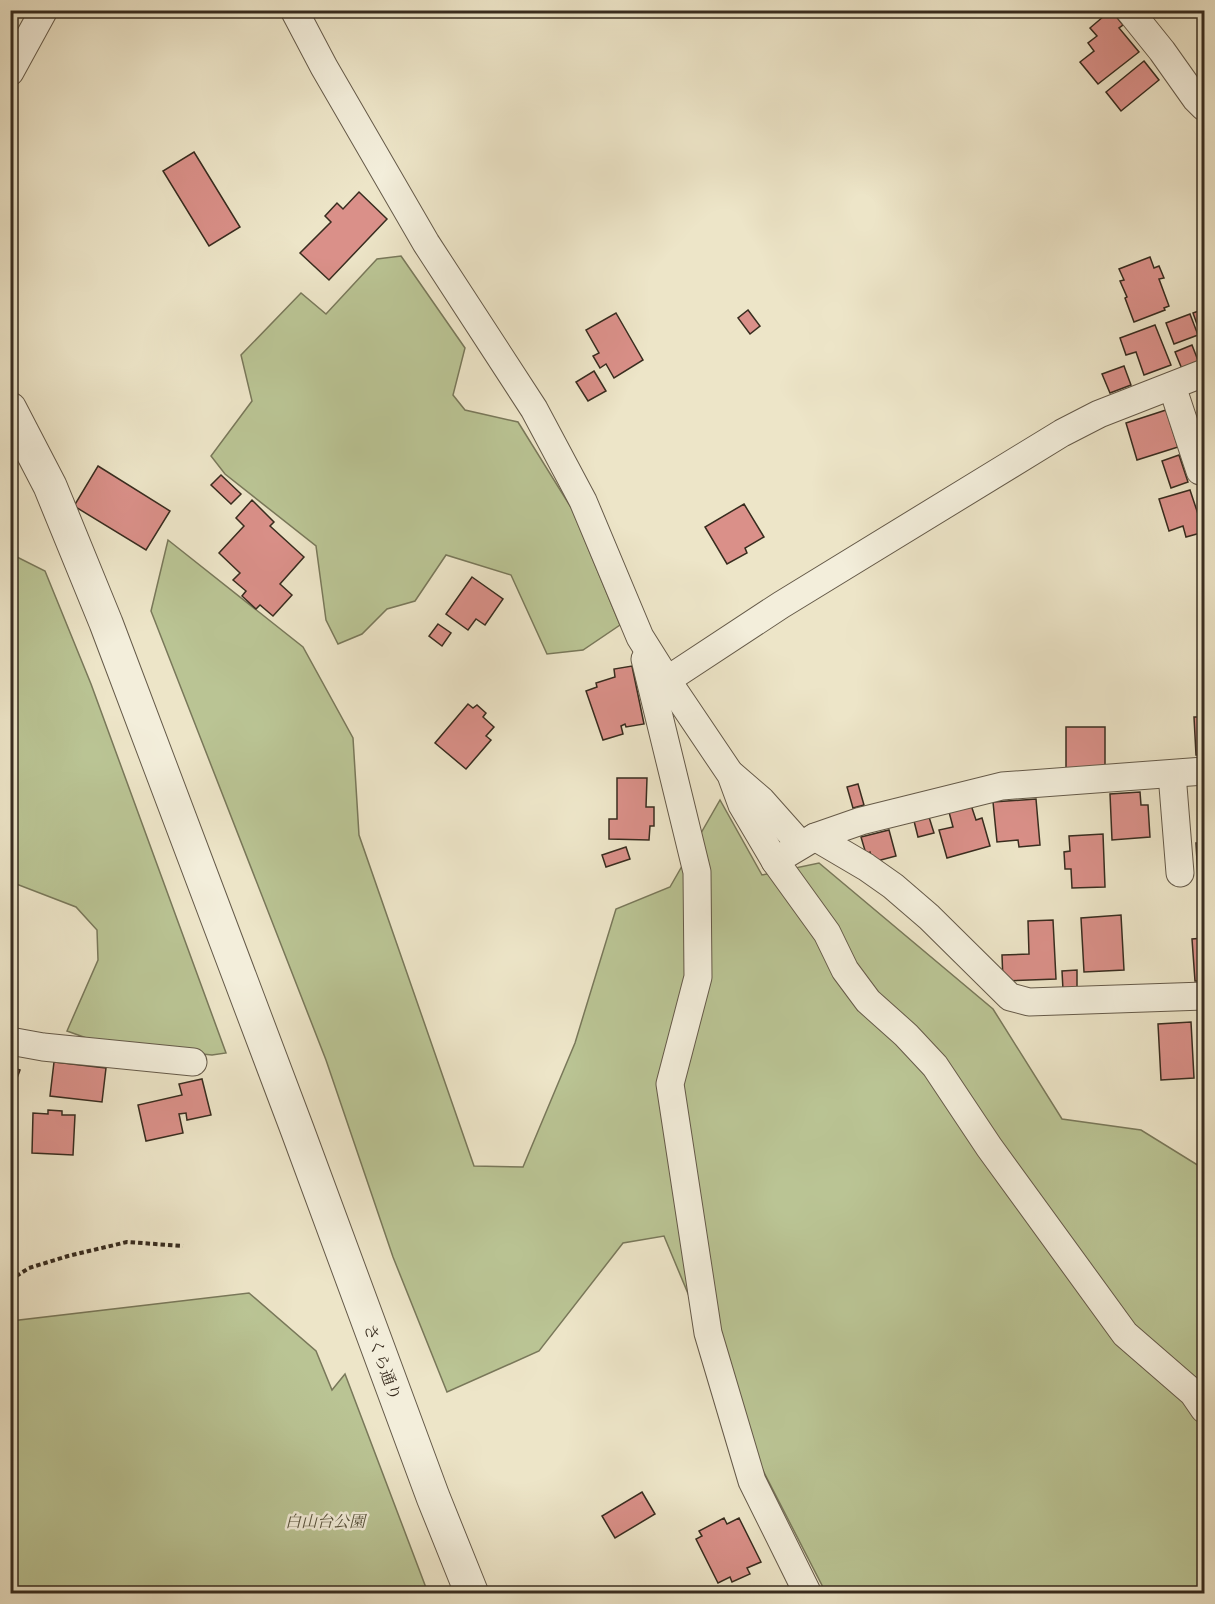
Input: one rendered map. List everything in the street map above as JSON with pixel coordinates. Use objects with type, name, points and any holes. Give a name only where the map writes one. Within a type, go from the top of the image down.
[{"type":"street","points":[[10,72],[44,10]]},
{"type":"street","points":[[294,10],[324,67],[426,243],[534,409],[583,501],[640,637],[666,680],[731,775],[742,806],[775,861],[827,933],[845,970],[868,1001],[906,1035],[935,1066],[989,1147],[1125,1334],[1193,1393],[1204,1408]]},
{"type":"street","points":[[1129,10],[1196,99],[1204,106]]},
{"type":"street","points":[[666,680],[781,605],[1062,433],[1099,414],[1204,373]]},
{"type":"street","points":[[1172,386],[1200,471],[1204,469]]},
{"type":"street","name":"さくら通り","points":[[10,409],[50,486],[106,623],[297,1129],[432,1497],[472,1593]]},
{"type":"street","points":[[640,637],[697,872],[698,977],[670,1084],[708,1332],[752,1481],[808,1593]]},
{"type":"street","points":[[775,861],[808,841],[861,821],[1002,786],[1204,771]]},
{"type":"street","points":[[1172,774],[1180,873]]},
{"type":"street","points":[[731,775],[808,841],[856,861],[893,886],[929,917],[1010,997],[1029,1002],[1204,996]]},
{"type":"street","points":[[10,1041],[43,1047],[193,1062]]},
{"type":"path","points":[[10,1280],[29,1268],[127,1242],[183,1246]]},
{"type":"green space","points":[[401,256],[465,348],[453,395],[465,410],[518,422],[572,509],[620,625],[583,650],[547,654],[511,575],[446,555],[415,601],[387,609],[362,634],[338,644],[326,620],[316,546],[225,474],[211,456],[252,401],[241,355],[301,293],[326,314],[377,259]]},
{"type":"green space","points":[[168,540],[303,647],[353,738],[359,835],[474,1166],[523,1167],[575,1043],[616,909],[670,887],[720,800],[762,875],[819,863],[993,1009],[1062,1119],[1141,1130],[1204,1169],[1204,1593],[826,1593],[757,1459],[664,1236],[623,1243],[539,1351],[447,1392],[393,1257],[326,1060],[151,611]]},
{"type":"green space","points":[[11,554],[45,571],[91,684],[226,1053],[212,1055],[103,1044],[67,1031],[98,960],[97,930],[76,907],[11,882]]},
{"type":"green space","name":"白山台公園","points":[[249,1293],[316,1351],[332,1390],[345,1374],[428,1593],[11,1593],[11,1321]]},
{"type":"building","points":[[1111,10],[1123,25],[1119,28],[1139,52],[1098,84],[1080,62],[1094,51],[1088,43],[1097,36],[1090,28]]},
{"type":"building","points":[[1144,61],[1159,80],[1121,111],[1106,92]]},
{"type":"building","points":[[194,152],[240,227],[209,246],[163,171]]},
{"type":"building","points":[[359,192],[387,219],[329,280],[300,253],[331,222],[325,216],[337,203],[343,209]]},
{"type":"building","points":[[1150,257],[1154,268],[1159,266],[1164,278],[1159,279],[1169,306],[1164,308],[1165,310],[1134,322],[1120,281],[1124,280],[1119,269]]},
{"type":"building","points":[[1204,309],[1204,344],[1193,313]]},
{"type":"building","points":[[748,310],[760,326],[750,334],[738,318]]},
{"type":"building","points":[[616,313],[643,360],[614,378],[606,364],[600,368],[593,356],[599,353],[586,330]]},
{"type":"building","points":[[1190,314],[1198,335],[1174,344],[1166,323]]},
{"type":"building","points":[[1155,325],[1171,365],[1144,375],[1136,352],[1126,355],[1120,338]]},
{"type":"building","points":[[1192,345],[1199,363],[1182,369],[1175,352]]},
{"type":"building","points":[[1124,366],[1131,385],[1110,393],[1102,374]]},
{"type":"building","points":[[594,371],[606,391],[588,401],[576,382]]},
{"type":"building","points":[[1166,410],[1178,447],[1137,460],[1126,423]]},
{"type":"building","points":[[1179,455],[1188,482],[1171,488],[1162,461]]},
{"type":"building","points":[[98,466],[170,511],[146,550],[74,506]]},
{"type":"building","points":[[221,475],[241,494],[231,504],[211,485]]},
{"type":"building","points":[[1190,490],[1204,532],[1186,537],[1183,526],[1169,531],[1159,499]]},
{"type":"building","points":[[252,500],[274,522],[270,526],[304,557],[280,584],[292,595],[273,616],[260,605],[256,609],[242,596],[246,591],[233,580],[240,573],[219,553],[244,526],[236,518]]},
{"type":"building","points":[[744,504],[764,537],[745,548],[747,553],[727,564],[705,527]]},
{"type":"building","points":[[472,577],[503,599],[485,625],[476,619],[468,630],[446,614]]},
{"type":"building","points":[[438,624],[451,633],[442,646],[429,636]]},
{"type":"building","points":[[632,666],[644,724],[626,727],[625,724],[621,726],[623,734],[603,740],[586,691],[597,687],[596,683],[615,677],[614,669]]},
{"type":"building","points":[[468,704],[473,708],[477,705],[486,713],[483,717],[494,727],[486,736],[491,740],[466,769],[435,743]]},
{"type":"building","points":[[1194,717],[1204,717],[1204,755],[1196,755]]},
{"type":"building","points":[[1066,727],[1105,727],[1105,771],[1066,771]]},
{"type":"building","points":[[617,778],[647,778],[646,807],[654,807],[654,826],[650,826],[649,840],[609,839],[609,819],[617,819]]},
{"type":"building","points":[[858,784],[864,805],[853,808],[847,787]]},
{"type":"building","points":[[1140,792],[1141,805],[1148,805],[1150,837],[1112,840],[1110,794]]},
{"type":"building","points":[[1036,799],[1040,845],[1019,847],[1018,840],[997,842],[993,802]]},
{"type":"building","points":[[971,805],[976,820],[982,818],[990,846],[947,858],[939,830],[953,827],[949,812]]},
{"type":"building","points":[[929,817],[934,833],[918,837],[914,821]]},
{"type":"building","points":[[889,830],[896,856],[873,862],[870,852],[866,854],[861,837]]},
{"type":"building","points":[[1103,834],[1105,887],[1072,888],[1071,869],[1065,869],[1064,852],[1070,851],[1069,836]]},
{"type":"building","points":[[1196,843],[1204,843],[1204,879],[1198,879]]},
{"type":"building","points":[[626,847],[630,859],[606,867],[602,855]]},
{"type":"building","points":[[1121,915],[1124,970],[1084,972],[1081,918]]},
{"type":"building","points":[[1053,920],[1056,979],[1003,981],[1002,955],[1029,954],[1028,921]]},
{"type":"building","points":[[1204,938],[1204,981],[1195,981],[1192,939]]},
{"type":"building","points":[[1077,970],[1077,989],[1063,990],[1062,971]]},
{"type":"building","points":[[1198,1011],[1204,1011],[1204,1105],[1203,1105]]},
{"type":"building","points":[[1191,1022],[1194,1078],[1161,1080],[1158,1024]]},
{"type":"building","points":[[54,1062],[106,1068],[102,1102],[50,1096]]},
{"type":"building","points":[[10,1067],[20,1070],[10,1097]]},
{"type":"building","points":[[202,1079],[211,1115],[187,1120],[186,1113],[179,1114],[183,1133],[146,1141],[138,1105],[182,1095],[179,1084]]},
{"type":"building","points":[[48,1110],[62,1111],[62,1115],[75,1115],[73,1155],[32,1153],[33,1113],[48,1114]]},
{"type":"building","points":[[642,1492],[655,1514],[615,1538],[602,1516]]},
{"type":"building","points":[[724,1518],[727,1524],[739,1518],[761,1562],[747,1568],[750,1574],[732,1582],[730,1577],[718,1583],[696,1539],[702,1536],[699,1531]]}]
